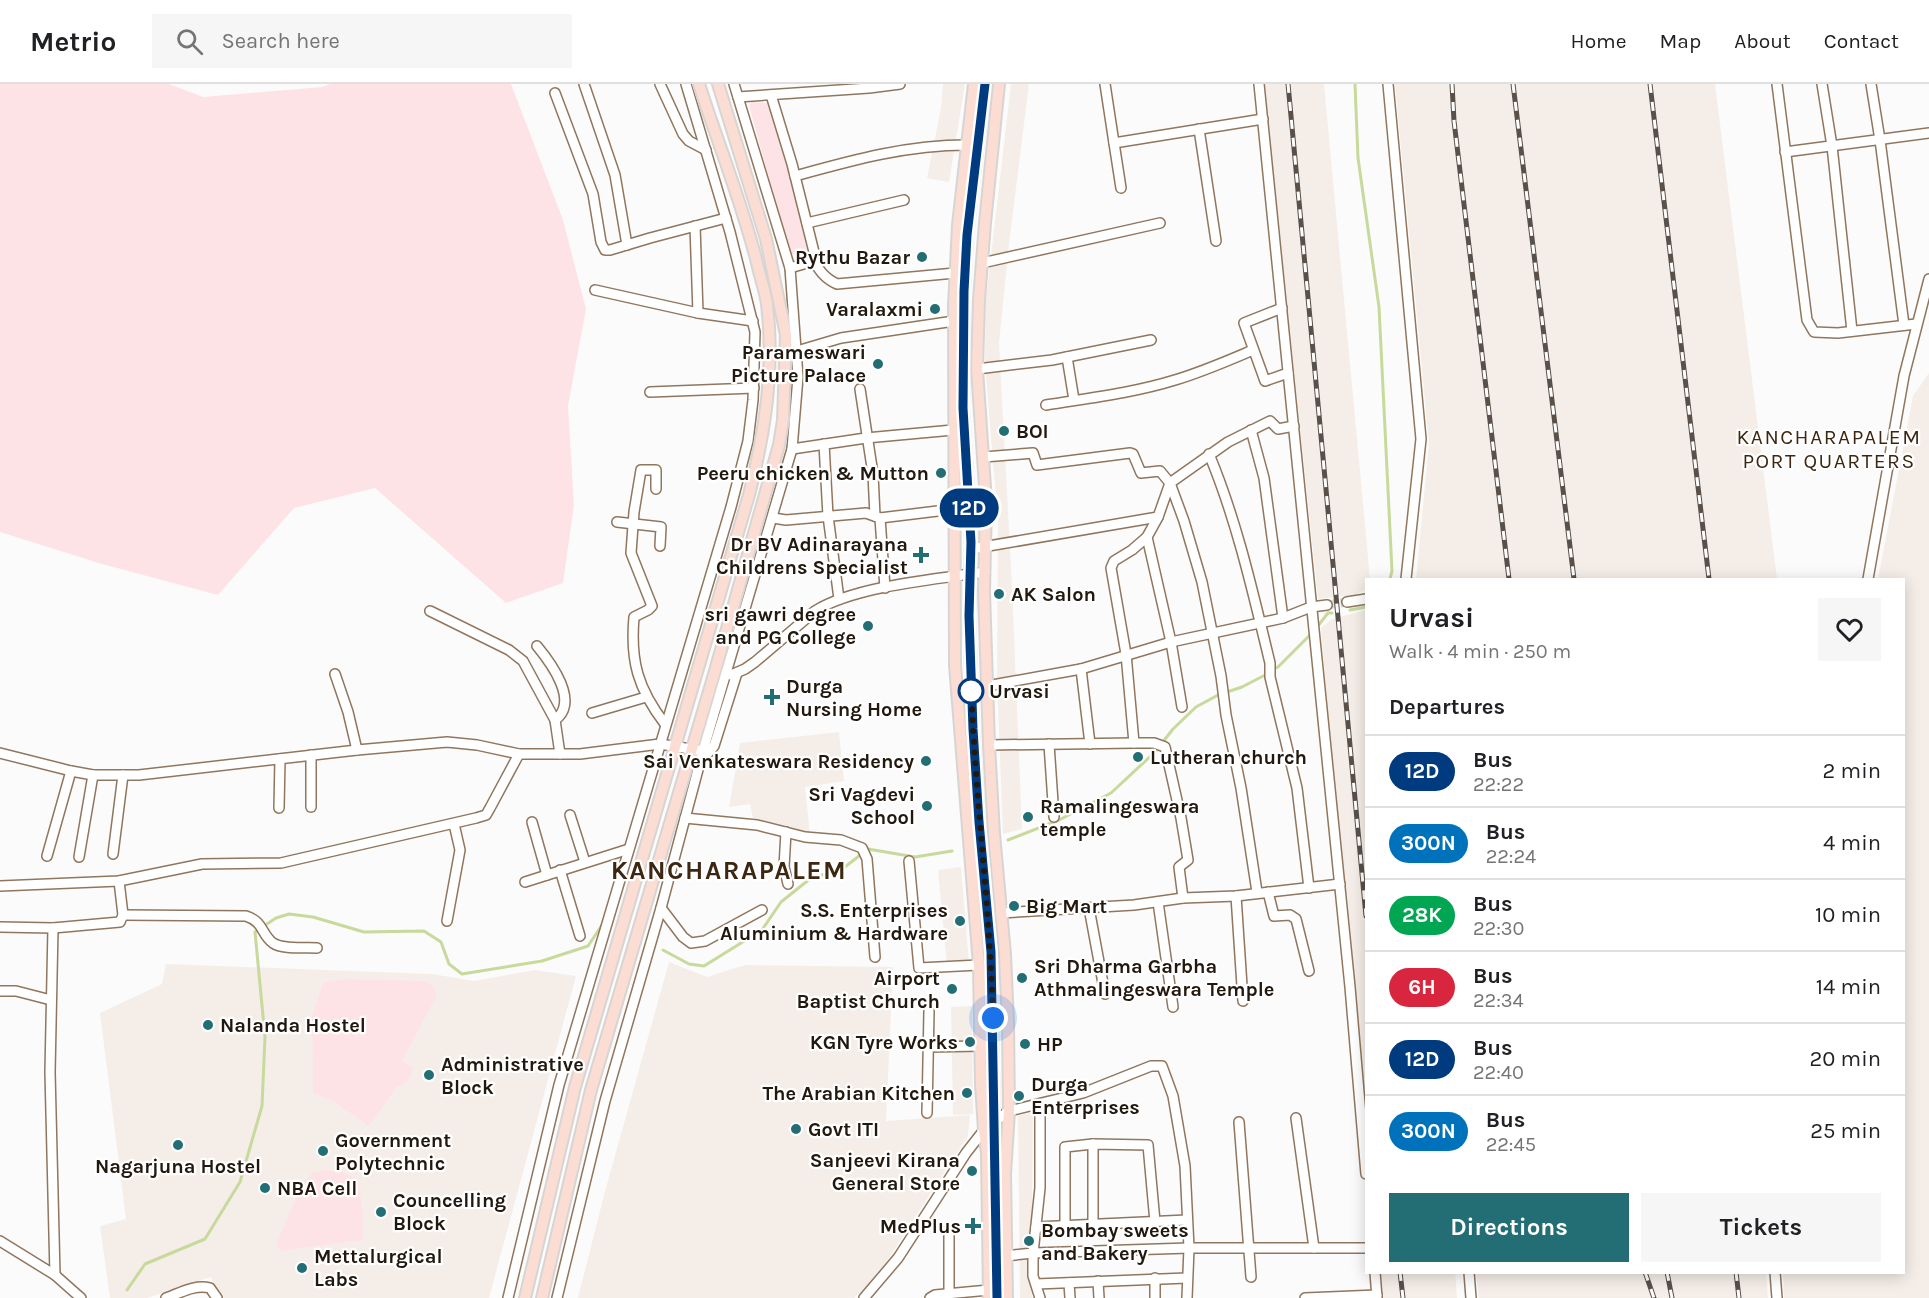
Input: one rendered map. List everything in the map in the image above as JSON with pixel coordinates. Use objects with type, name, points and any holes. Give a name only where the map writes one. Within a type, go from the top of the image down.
[{"type":"main road","points":[[525,1298],[575,1087],[749,495],[762,443],[770,339],[766,302],[751,240],[699,84]]},
{"type":"main road","points":[[542,1298],[591,1090],[697,749],[779,445],[784,409],[786,335],[766,239],[718,84]]},
{"type":"main road","points":[[974,84],[955,273],[954,509],[957,697],[980,965],[984,1130],[987,1154],[992,1295]]},
{"type":"main road","points":[[985,84],[967,235],[963,408],[971,549],[969,616],[973,729],[991,952],[995,1121],[992,1295]]},
{"type":"main road","points":[[999,84],[982,263],[977,369],[984,457],[986,547],[984,572],[989,745],[1008,1023],[1009,1111],[1005,1174],[1007,1298]]},
{"type":"main road","points":[[535,1257],[551,1261]]},
{"type":"street","points":[[584,84],[615,175],[627,245]]},
{"type":"street","points":[[660,84],[683,134],[689,141],[706,150]]},
{"type":"street","points":[[508,1298],[559,1085],[731,507],[748,441],[754,388],[755,332],[726,218],[686,84]]},
{"type":"street","points":[[557,1298],[605,1101],[686,818],[697,749],[726,676],[792,449],[798,377],[790,268],[734,84]]},
{"type":"street","points":[[738,97],[898,84]]},
{"type":"street","points":[[1105,84],[1121,188]]},
{"type":"street","points":[[1259,84],[1340,884],[1365,1163]]},
{"type":"street","points":[[1388,84],[1421,440],[1406,578]]},
{"type":"street","points":[[1777,84],[1807,320],[1814,332],[1852,331],[1916,324]]},
{"type":"street","points":[[1822,84],[1832,146],[1852,331]]},
{"type":"street","points":[[1871,84],[1881,140],[1904,325]]},
{"type":"street","points":[[555,93],[593,194],[605,250],[726,218]]},
{"type":"street","points":[[771,95],[814,252],[807,263],[790,268]]},
{"type":"street","points":[[1114,143],[1263,119]]},
{"type":"street","points":[[1199,129],[1216,241]]},
{"type":"street","points":[[1785,152],[1929,133]]},
{"type":"street","points":[[795,176],[895,151],[967,145]]},
{"type":"street","points":[[807,224],[904,200]]},
{"type":"street","points":[[982,263],[1160,223]]},
{"type":"street","points":[[695,226],[698,313]]},
{"type":"street","points":[[812,258],[820,272],[828,280],[837,284],[955,273]]},
{"type":"street","points":[[1868,578],[1904,376],[1929,279]]},
{"type":"street","points":[[595,290],[698,313],[753,321]]},
{"type":"street","points":[[1282,308],[1244,323],[1265,381],[1288,374]]},
{"type":"street","points":[[797,351],[842,338],[954,321]]},
{"type":"street","points":[[977,369],[1067,357],[1151,340]]},
{"type":"street","points":[[1046,405],[1173,381],[1209,369],[1253,350]]},
{"type":"street","points":[[1067,357],[1074,400]]},
{"type":"street","points":[[650,392],[754,388]]},
{"type":"street","points":[[860,389],[878,517],[885,588]]},
{"type":"street","points":[[1134,743],[1126,654],[1112,564],[1148,537],[1170,483],[1209,454],[1270,421],[1278,429],[1294,426]]},
{"type":"street","points":[[792,449],[868,438],[953,430]]},
{"type":"street","points":[[1251,430],[1264,478],[1283,618]]},
{"type":"street","points":[[748,441],[762,443]]},
{"type":"street","points":[[824,444],[828,516],[839,599]]},
{"type":"street","points":[[984,457],[1033,453],[1036,465],[1130,453],[1135,457],[1141,473],[1157,470],[1170,483],[1202,582],[1241,788],[1257,892]]},
{"type":"street","points":[[1209,454],[1238,537],[1297,788],[1309,888]]},
{"type":"street","points":[[656,489],[656,470],[641,470],[633,524],[632,557],[652,606],[636,615],[633,621],[632,653],[635,669],[646,697],[665,723]]},
{"type":"street","points":[[773,518],[786,520],[866,513],[878,517],[954,509]]},
{"type":"street","points":[[971,549],[1158,516]]},
{"type":"street","points":[[617,522],[661,527],[660,546]]},
{"type":"street","points":[[1148,537],[1171,642],[1182,707]]},
{"type":"street","points":[[726,676],[737,673],[755,662],[815,611],[839,599],[885,588],[984,572]]},
{"type":"street","points":[[1347,602],[1365,599]]},
{"type":"street","points":[[987,686],[1081,669],[1171,642],[1283,618],[1311,607],[1327,605]]},
{"type":"street","points":[[430,611],[517,655],[529,670],[555,720],[560,754]]},
{"type":"street","points":[[537,646],[552,664],[560,679],[565,704],[561,716],[555,720]]},
{"type":"street","points":[[1081,669],[1090,744]]},
{"type":"street","points":[[0,753],[93,775],[139,775],[447,742],[477,745],[519,754],[580,754],[660,744],[709,752],[714,746],[737,673]]},
{"type":"street","points":[[335,674],[348,712],[357,750]]},
{"type":"street","points":[[592,713],[646,697]]},
{"type":"street","points":[[989,745],[1154,743],[1165,747],[1182,818],[1188,860],[1179,867],[1183,898]]},
{"type":"street","points":[[1049,744],[1054,817]]},
{"type":"street","points":[[0,886],[119,880],[202,864],[281,863],[454,824],[486,814],[500,793],[519,754]]},
{"type":"street","points":[[311,755],[311,807]]},
{"type":"street","points":[[279,808],[280,759]]},
{"type":"street","points":[[47,856],[70,771]]},
{"type":"street","points":[[79,857],[93,775]]},
{"type":"street","points":[[113,854],[123,775]]},
{"type":"street","points":[[570,815],[585,862]]},
{"type":"street","points":[[686,818],[757,825],[805,837],[841,840],[864,852],[875,957]]},
{"type":"street","points":[[532,822],[547,875]]},
{"type":"street","points":[[447,921],[460,849],[454,824]]},
{"type":"street","points":[[786,832],[784,867],[788,884]]},
{"type":"street","points":[[525,882],[629,849]]},
{"type":"street","points":[[909,861],[920,968],[980,965]]},
{"type":"street","points":[[560,870],[580,936]]},
{"type":"street","points":[[0,927],[53,928],[115,923],[122,920],[123,915],[119,880]]},
{"type":"street","points":[[1001,913],[1089,908],[1183,898],[1236,896],[1340,884]]},
{"type":"street","points":[[1268,892],[1274,916],[1290,915],[1296,919],[1309,971]]},
{"type":"street","points":[[1236,896],[1244,1001]]},
{"type":"street","points":[[1158,902],[1173,1007]]},
{"type":"street","points":[[662,908],[683,937],[691,943],[705,941],[762,910]]},
{"type":"street","points":[[1089,908],[1105,994]]},
{"type":"street","points":[[123,915],[246,916],[260,924],[273,944],[316,948]]},
{"type":"street","points":[[53,928],[50,1072],[56,1275]]},
{"type":"street","points":[[0,991],[16,991],[51,1000]]},
{"type":"street","points":[[927,1113],[929,1011]]},
{"type":"street","points":[[928,1047],[981,1046]]},
{"type":"street","points":[[864,1298],[898,1258],[951,1174],[984,1130],[995,1121],[1009,1111],[1091,1091],[1151,1066],[1162,1066],[1173,1096],[1185,1166],[1189,1248],[1187,1298]]},
{"type":"street","points":[[1040,1104],[1040,1188],[1033,1253],[1033,1276],[1040,1298]]},
{"type":"street","points":[[1296,1118],[1314,1248]]},
{"type":"street","points":[[1239,1122],[1251,1277]]},
{"type":"street","points":[[1065,1225],[1065,1147],[1093,1144],[1148,1145],[1155,1222]]},
{"type":"street","points":[[1093,1144],[1094,1223]]},
{"type":"street","points":[[1036,1227],[1187,1220]]},
{"type":"street","points":[[949,1231],[949,1294]]},
{"type":"street","points":[[0,1241],[56,1275],[81,1298]]},
{"type":"street","points":[[1005,1256],[1189,1248],[1365,1248]]},
{"type":"street","points":[[1305,1298],[1377,1296],[1375,1274]]},
{"type":"street","points":[[1468,1274],[1471,1298]]},
{"type":"street","points":[[1775,1274],[1777,1298]]},
{"type":"street","points":[[1155,1278],[1155,1298]]},
{"type":"street","points":[[1036,1284],[1187,1278]]},
{"type":"street","points":[[1098,1281],[1099,1298]]},
{"type":"street","points":[[1069,1283],[1070,1298]]},
{"type":"street","points":[[166,1298],[204,1286],[210,1288],[217,1298]]},
{"type":"street","points":[[930,1298],[932,1295],[949,1294],[992,1295]]},
{"type":"shaded area","points":[[0,84],[169,84],[203,97],[322,87],[330,84],[511,84],[563,220],[586,309],[568,406],[574,505],[563,583],[506,603],[375,488],[294,508],[218,595],[102,564],[0,532]]},
{"type":"shaded area","points":[[943,84],[965,84],[949,182],[927,178],[941,108]]},
{"type":"shaded area","points":[[1011,84],[1029,84],[999,343],[1022,829],[1003,834],[997,680],[998,521],[985,365],[986,299]]},
{"type":"shaded area","points":[[1264,84],[1324,84],[1370,578],[1365,578],[1365,590],[1355,595],[1318,599]]},
{"type":"shaded area","points":[[1395,84],[1715,84],[1777,578],[1416,578],[1429,444]]},
{"type":"shaded area","points":[[752,102],[768,103],[793,188],[807,250],[799,255],[789,254],[749,105]]},
{"type":"shaded area","points":[[1929,373],[1929,1298],[1784,1298],[1783,1274],[1905,1274],[1905,578],[1878,578],[1913,396]]},
{"type":"shaded area","points":[[1365,610],[1365,1143],[1321,628],[1332,619]]},
{"type":"shaded area","points":[[839,732],[844,781],[805,787],[810,835],[753,818],[750,804],[729,807],[740,743]]},
{"type":"shaded area","points":[[961,867],[969,964],[947,966],[938,870]]},
{"type":"shaded area","name":"Govt ITI","points":[[669,962],[707,977],[745,965],[893,967],[886,1121],[970,1115],[968,1136],[877,1276],[854,1298],[578,1298],[604,1195]]},
{"type":"shaded area","name":"Government Polytechnic","points":[[166,964],[432,974],[474,981],[535,970],[576,976],[489,1298],[219,1298],[211,1277],[147,1298],[110,1298],[100,1226],[126,1219],[100,1013],[162,984]]},
{"type":"shaded area","points":[[346,979],[424,981],[434,987],[437,995],[402,1061],[413,1067],[409,1080],[397,1086],[369,1126],[331,1100],[313,1093],[312,1017],[323,983]]},
{"type":"shaded area","points":[[972,1006],[973,1114],[953,1115],[951,1007]]},
{"type":"shaded area","points":[[1033,1112],[1029,1258],[1032,1298],[1020,1298],[1018,1116]]},
{"type":"shaded area","points":[[325,1170],[342,1172],[358,1179],[363,1212],[363,1240],[280,1251],[276,1244],[302,1185],[313,1172]]},
{"type":"shaded area","points":[[1378,1274],[1455,1274],[1457,1298],[1381,1298]]},
{"type":"shaded area","points":[[1476,1274],[1766,1274],[1768,1298],[1479,1298]]},
{"type":"waterway","points":[[1355,84],[1358,158],[1379,307],[1392,571],[1390,578]]},
{"type":"waterway","points":[[1350,610],[1365,607]]},
{"type":"waterway","points":[[1317,627],[1328,613],[1332,613]]},
{"type":"waterway","points":[[1272,670],[1278,667],[1311,634]]},
{"type":"waterway","points":[[1008,840],[1059,820],[1111,793],[1155,752],[1173,729],[1196,707],[1267,674]]},
{"type":"waterway","points":[[663,950],[689,964],[704,966],[762,930],[781,902],[811,878],[841,870],[868,849],[915,857],[952,851]]},
{"type":"waterway","points":[[127,1290],[145,1264],[205,1239],[240,1182],[262,1106],[265,1037],[255,932],[276,918],[289,914],[313,917],[364,932],[424,931],[441,942],[449,964],[462,974],[542,961],[588,946],[604,922]]},
{"type":"tunnel","points":[[1327,605],[1347,602]]},
{"type":"railway","points":[[1288,84],[1365,905]]},
{"type":"railway","points":[[1452,84],[1454,121],[1509,578]]},
{"type":"railway","points":[[1513,84],[1574,578]]},
{"type":"railway","points":[[1650,84],[1709,578]]},
{"type":"railway","points":[[1400,1274],[1403,1298]]},
{"type":"railway","points":[[1646,1274],[1654,1298]]},
{"type":"railway","points":[[1667,1274],[1672,1298]]},
{"type":"railway","points":[[1736,1274],[1739,1298]]},
{"type":"bus line","name":"12D","points":[[985,84],[967,235],[963,408],[971,542],[969,616],[973,729],[991,952],[997,1298]]},
{"type":"place","name":"Rythu Bazar","points":[[922,257]]},
{"type":"place","name":"Varalaxmi","points":[[935,309]]},
{"type":"place","name":"Parameswari Picture Palace","points":[[878,364]]},
{"type":"place","name":"BOI","points":[[1004,431]]},
{"type":"place","name":"Peeru chicken & Mutton","points":[[941,473]]},
{"type":"place","name":"Dr BV Adinarayana Childrens Specialist","points":[[921,555]]},
{"type":"place","name":"AK Salon","points":[[999,594]]},
{"type":"place","name":"sri gawri degree and PG College","points":[[868,626]]},
{"type":"place","name":"Urvasi","points":[[971,691]]},
{"type":"place","name":"Durga Nursing Home","points":[[772,697]]},
{"type":"place","name":"Lutheran church","points":[[1138,757]]},
{"type":"place","name":"Sai Venkateswara Residency","points":[[926,761]]},
{"type":"place","name":"Sri Vagdevi School","points":[[927,806]]},
{"type":"place","name":"Ramalingeswara temple","points":[[1028,817]]},
{"type":"place","name":"Big Mart","points":[[1014,906]]},
{"type":"place","name":"S.S. Enterprises Aluminium & Hardware","points":[[960,921]]},
{"type":"place","name":"Sri Dharma Garbha Athmalingeswara Temple","points":[[1022,978]]},
{"type":"place","name":"Airport Baptist Church","points":[[952,989]]},
{"type":"place","name":"Nalanda Hostel","points":[[208,1025]]},
{"type":"place","name":"KGN Tyre Works","points":[[970,1042]]},
{"type":"place","name":"HP","points":[[1025,1044]]},
{"type":"place","name":"Administrative Block","points":[[429,1075]]},
{"type":"place","name":"The Arabian Kitchen","points":[[967,1093]]},
{"type":"place","name":"Durga Enterprises","points":[[1019,1096]]},
{"type":"place","name":"Govt ITI","points":[[796,1129]]},
{"type":"place","name":"Nagarjuna Hostel","points":[[178,1145]]},
{"type":"place","name":"Government Polytechnic","points":[[323,1151]]},
{"type":"place","name":"Sanjeevi Kirana General Store","points":[[972,1171]]},
{"type":"place","name":"NBA Cell","points":[[265,1188]]},
{"type":"place","name":"Councelling Block","points":[[381,1212]]},
{"type":"place","name":"MedPlus","points":[[973,1226]]},
{"type":"place","name":"Bombay sweets and Bakery","points":[[1029,1241]]},
{"type":"place","name":"Mettalurgical Labs","points":[[302,1268]]},
{"type":"district","name":"KANCHARAPALEM PORT QUARTERS","points":[[1829,449]]},
{"type":"district","name":"KANCHARAPALEM","points":[[729,870]]},
{"type":"route","points":[[971,691],[971,684],[979,822],[991,952],[993,1018]]}]
